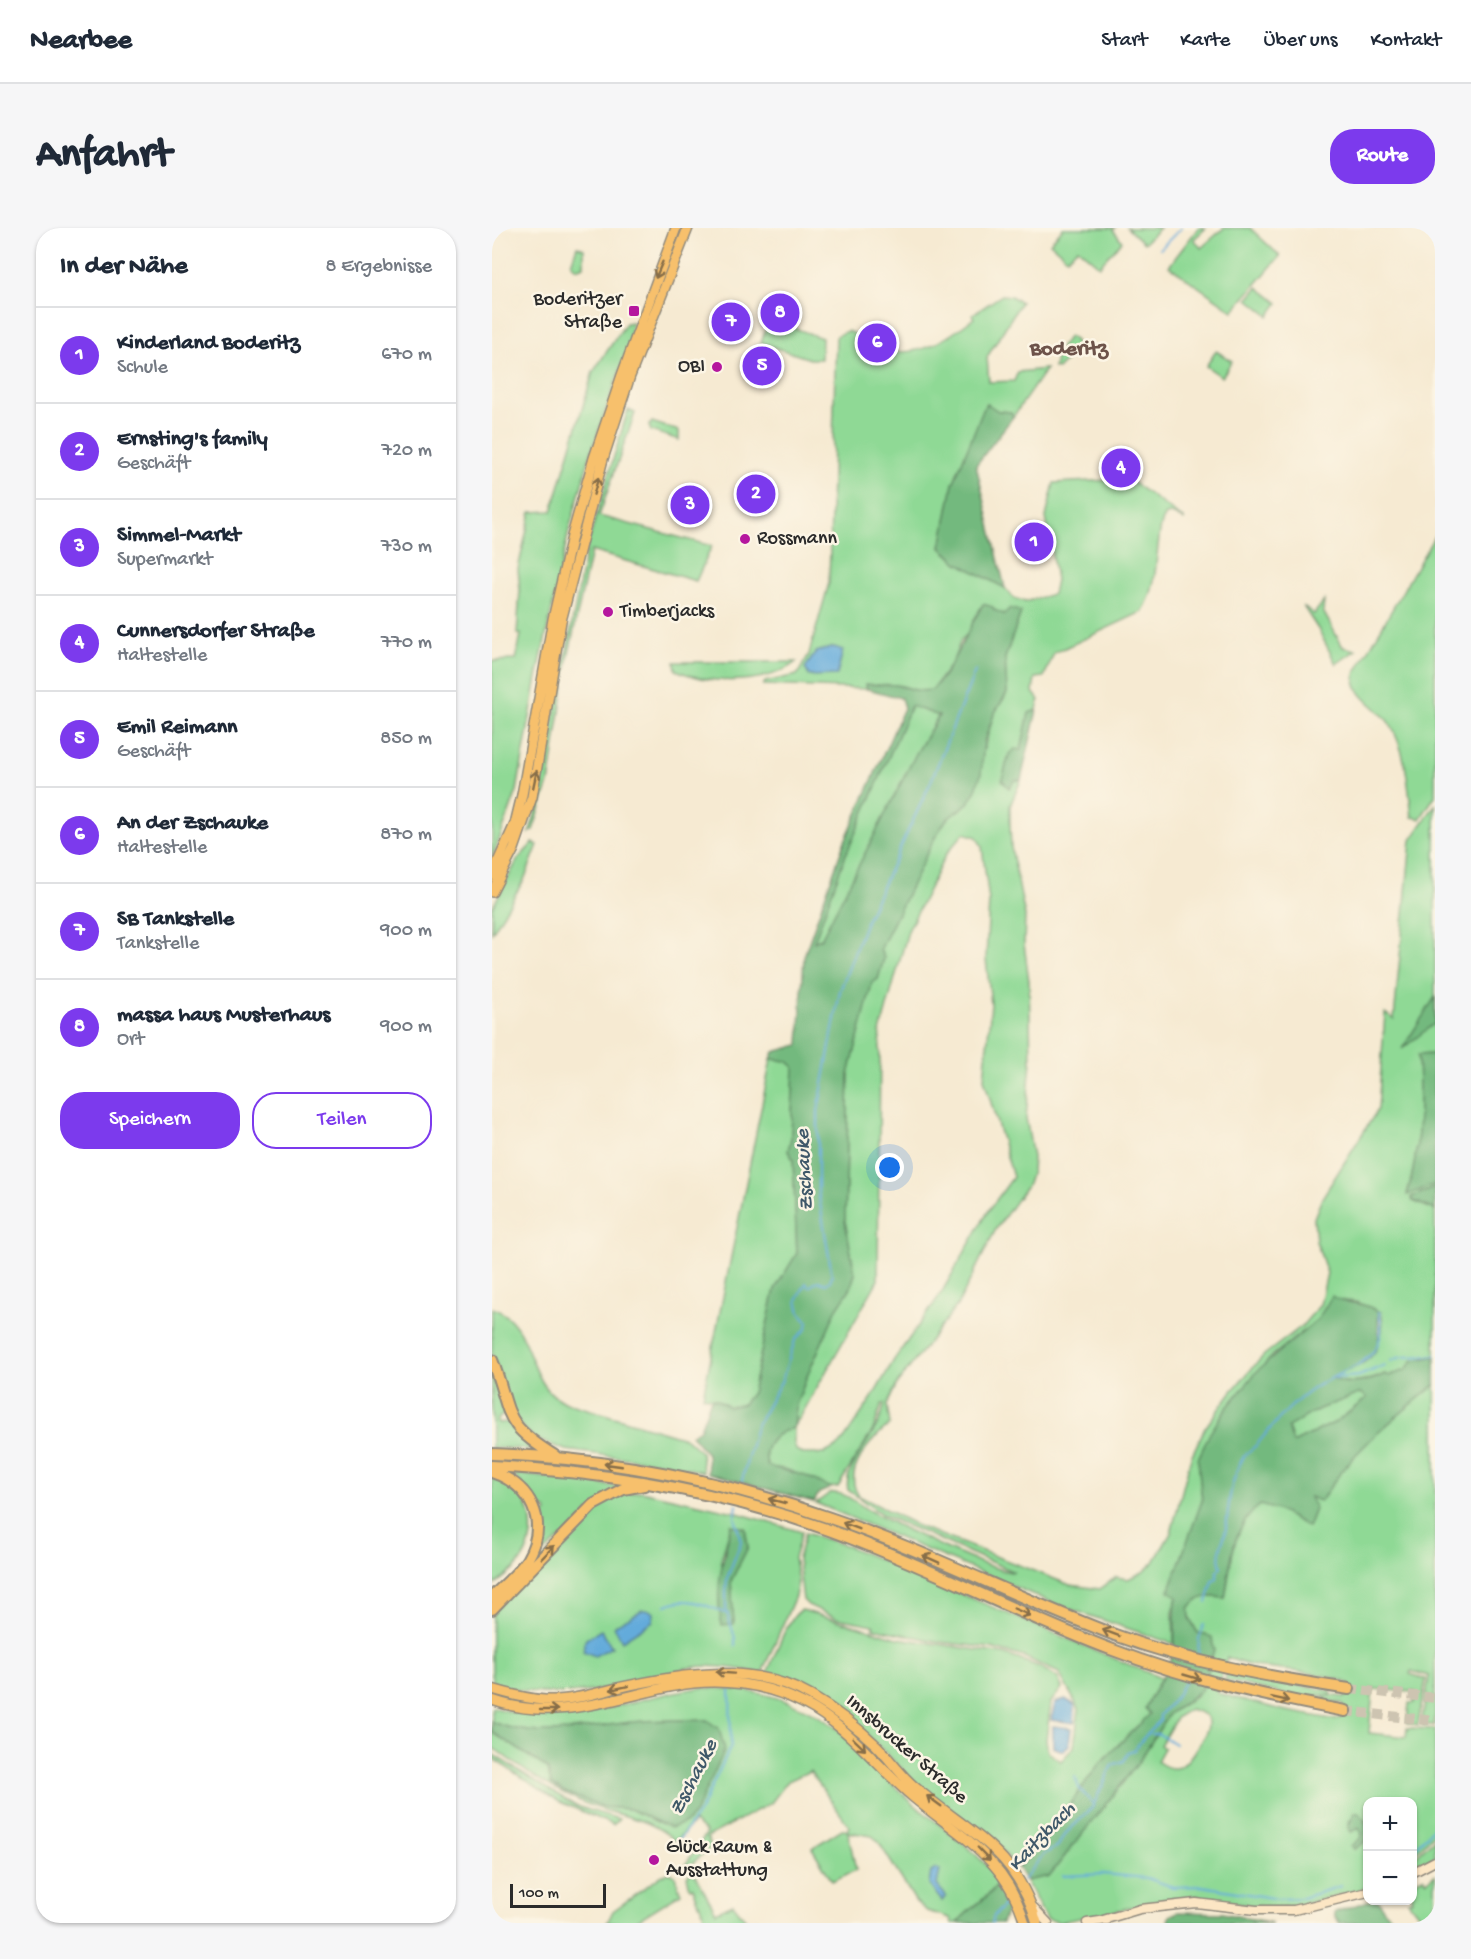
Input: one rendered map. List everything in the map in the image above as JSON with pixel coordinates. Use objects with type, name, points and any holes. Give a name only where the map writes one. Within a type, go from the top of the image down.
[{"type":"highway","points":[[492,1360],[513,1424],[526,1437],[558,1458]]},
{"type":"highway","points":[[492,1454],[558,1458],[668,1474],[729,1488],[832,1518],[1032,1603],[1167,1652],[1227,1667],[1349,1689]]},
{"type":"highway","points":[[492,1466],[566,1471],[666,1486],[731,1500],[828,1530],[1113,1650],[1162,1668],[1223,1685],[1345,1711]]},
{"type":"highway","points":[[492,1472],[513,1480],[525,1493],[533,1508],[537,1529],[528,1558],[492,1597]]},
{"type":"highway","points":[[492,1609],[593,1505],[624,1489],[653,1484]]},
{"type":"main road","points":[[492,874],[515,824],[553,620],[594,458],[643,311],[676,228]]},
{"type":"main road","points":[[492,892],[514,849],[531,797],[561,621],[603,459],[630,376],[688,228]]},
{"type":"main road","name":"Innsbrucker Straße","points":[[492,1700],[519,1708],[574,1709],[674,1681]]},
{"type":"main road","name":"Innsbrucker Straße","points":[[492,1689],[514,1696],[565,1699],[674,1681],[775,1687],[809,1695],[845,1718],[915,1788],[985,1839],[1010,1866],[1031,1903],[1037,1923]]},
{"type":"main road","name":"Innsbrucker Straße","points":[[775,1687],[839,1724],[913,1797],[965,1836],[1002,1874],[1020,1906],[1026,1923]]},
{"type":"main road","points":[[1417,1871],[1435,1861]]},
{"type":"main road","points":[[1087,1923],[1196,1903],[1256,1910],[1294,1910],[1363,1893]]},
{"type":"main road","points":[[1031,1903],[1047,1923]]},
{"type":"green space","points":[[1063,228],[1115,228],[1113,230],[1122,241],[1099,266],[1078,248],[1067,258],[1050,243]]},
{"type":"green space","points":[[1127,228],[1160,228],[1144,243]]},
{"type":"green space","points":[[1198,228],[1206,228],[1194,239],[1201,248],[1224,228],[1250,228],[1280,256],[1233,311],[1169,266]]},
{"type":"green space","points":[[577,246],[584,249],[584,266],[576,269],[571,264]]},
{"type":"green space","points":[[1258,287],[1278,303],[1269,316],[1248,299]]},
{"type":"green space","points":[[1002,295],[1011,296],[1021,302],[987,357],[989,382],[1014,381],[1018,372],[1046,369],[1013,417],[1011,412],[998,411],[986,404],[953,484],[941,548],[958,563],[1005,588],[1014,598],[1025,602],[1053,594],[1056,580],[1046,517],[1054,483],[1128,479],[1185,520],[1171,514],[1166,515],[1162,522],[1152,591],[1142,612],[1054,653],[1044,677],[1035,678],[1033,692],[1039,700],[1037,710],[1029,713],[1016,780],[1021,780],[1010,806],[1011,847],[1025,916],[1024,944],[1029,981],[1031,1061],[1026,1118],[1033,1157],[1032,1171],[1028,1184],[996,1229],[958,1304],[897,1384],[887,1405],[890,1424],[875,1438],[856,1466],[854,1486],[859,1496],[920,1527],[1070,1585],[1100,1589],[1116,1577],[1128,1579],[1143,1572],[1154,1562],[1171,1533],[1191,1457],[1205,1428],[1232,1391],[1264,1355],[1302,1326],[1320,1305],[1327,1273],[1316,1241],[1314,1218],[1322,1198],[1378,1109],[1385,1013],[1394,1019],[1411,840],[1435,805],[1435,1058],[1434,1054],[1418,1055],[1417,1143],[1407,1194],[1435,1184],[1435,1188],[1411,1197],[1412,1201],[1435,1210],[1435,1356],[1412,1361],[1406,1370],[1389,1376],[1385,1374],[1365,1381],[1352,1382],[1331,1378],[1362,1361],[1370,1353],[1377,1345],[1383,1324],[1381,1312],[1356,1302],[1338,1300],[1326,1307],[1318,1319],[1272,1356],[1225,1410],[1198,1459],[1202,1501],[1170,1591],[1177,1596],[1173,1613],[1174,1644],[1058,1605],[816,1503],[830,1493],[841,1494],[943,1547],[986,1565],[1014,1572],[883,1515],[848,1490],[851,1470],[877,1426],[884,1404],[882,1404],[873,1430],[838,1487],[824,1485],[781,1468],[773,1468],[768,1466],[766,1459],[766,1452],[771,1441],[776,1436],[794,1428],[796,1405],[808,1374],[836,1310],[850,1289],[855,1274],[845,1221],[849,1074],[872,983],[878,979],[884,958],[880,950],[934,839],[946,820],[968,803],[994,714],[1007,693],[1005,658],[1021,612],[1004,614],[994,610],[961,640],[953,661],[932,690],[866,684],[867,689],[763,685],[765,682],[797,675],[809,654],[829,583],[836,336],[847,331],[880,348],[906,352],[930,346],[942,340],[974,318],[972,315]],"holes":[[[964,833],[977,837],[982,847],[989,901],[986,959],[991,1004],[984,1079],[1013,1177],[989,1210],[940,1295],[894,1360],[872,1398],[840,1445],[823,1454],[803,1454],[796,1450],[794,1428],[878,1280],[880,1032],[908,931],[946,854]]]},
{"type":"green space","points":[[769,319],[822,338],[821,359],[810,359],[761,343]]},
{"type":"green space","points":[[632,322],[630,341],[592,449],[569,530],[537,677],[517,791],[492,859],[492,661],[516,660],[521,634],[517,634],[520,590],[518,569],[531,512],[552,511],[593,372],[626,323]]},
{"type":"green space","points":[[1069,336],[1075,341],[1077,349],[1058,369],[1054,368],[1057,353]]},
{"type":"green space","points":[[1216,351],[1232,361],[1222,377],[1206,366]]},
{"type":"green space","points":[[986,403],[998,411],[1011,412],[1013,417],[976,465],[1005,588],[958,563],[941,547],[953,484]]},
{"type":"green space","points":[[628,410],[635,413],[599,516],[712,546],[696,581],[591,551],[569,653],[549,783],[533,830],[529,833],[541,797],[539,796],[586,550]]},
{"type":"green space","points":[[652,422],[679,431],[679,440],[651,431],[649,426]]},
{"type":"green space","points":[[1435,535],[1435,796],[1420,819],[1412,817],[1406,770],[1396,737],[1386,719],[1358,690],[1355,674]]},
{"type":"green space","points":[[1324,601],[1323,611],[1343,647],[1356,650],[1336,664],[1303,606],[1314,614]]},
{"type":"green space","points":[[983,604],[1004,614],[1010,608],[1021,612],[1005,658],[1007,693],[994,714],[984,742],[981,774],[975,792],[968,803],[946,820],[934,839],[880,950],[884,958],[878,979],[872,983],[849,1074],[845,1221],[855,1274],[850,1289],[836,1310],[808,1374],[796,1405],[794,1428],[776,1436],[766,1452],[768,1466],[806,1476],[831,1488],[819,1493],[814,1502],[708,1473],[707,1454],[691,1435],[700,1429],[711,1399],[716,1399],[729,1407],[743,1404],[752,1393],[775,1289],[797,1253],[793,1159],[788,1151],[791,1138],[794,1067],[787,1061],[771,1059],[774,1052],[799,1045],[804,956],[844,843],[904,708],[901,698],[867,689],[866,684],[932,690],[953,660]],"holes":[[[911,706],[939,716],[917,752],[821,939],[814,942],[844,859]]]},
{"type":"green space","points":[[675,662],[796,662],[784,670],[754,679],[721,680],[689,675],[676,670]]},
{"type":"green space","points":[[911,706],[939,715],[917,752],[821,939],[813,942],[844,859]]},
{"type":"green space","points":[[1037,710],[1021,780],[1015,780],[1009,788],[1002,780],[1009,754],[1015,749],[1021,750],[1029,713]]},
{"type":"green space","points":[[533,843],[538,845],[524,880],[492,933],[492,908],[518,859]]},
{"type":"green space","points":[[1435,997],[1435,1023],[1402,1049]]},
{"type":"green space","points":[[1434,1054],[1435,1184],[1407,1195],[1417,1143],[1418,1055]]},
{"type":"green space","points":[[771,1059],[787,1061],[794,1067],[791,1138],[788,1151],[793,1159],[797,1254],[775,1289],[752,1393],[743,1404],[729,1407],[716,1399],[703,1396]]},
{"type":"green space","points":[[1435,1188],[1435,1210],[1412,1200],[1411,1197]]},
{"type":"green space","points":[[1332,1296],[1373,1308],[1379,1312],[1379,1341],[1376,1351],[1366,1361],[1332,1378],[1352,1383],[1366,1381],[1406,1370],[1412,1361],[1435,1356],[1435,1385],[1359,1451],[1323,1498],[1319,1501],[1310,1497],[1315,1509],[1308,1527],[1278,1510],[1260,1505],[1250,1514],[1237,1536],[1225,1598],[1205,1597],[1189,1608],[1190,1620],[1198,1633],[1212,1637],[1214,1650],[1201,1690],[1169,1714],[1138,1763],[1049,1876],[1026,1881],[1018,1868],[1042,1843],[1099,1764],[1150,1714],[1145,1708],[1173,1651],[1177,1597],[1169,1591],[1202,1501],[1198,1459],[1210,1433],[1225,1410],[1258,1370],[1318,1319]],"holes":[[[1361,1393],[1367,1398],[1336,1422],[1293,1443],[1288,1427],[1319,1409]]]},
{"type":"green space","points":[[492,1308],[506,1316],[517,1327],[543,1384],[553,1395],[567,1403],[685,1438],[701,1452],[703,1472],[670,1464],[566,1450],[535,1439],[514,1418],[492,1353]]},
{"type":"green space","points":[[492,1373],[504,1414],[497,1420],[498,1423],[507,1422],[534,1449],[492,1448]]},
{"type":"green space","points":[[1435,1385],[1435,1725],[1422,1725],[1429,1676],[1411,1671],[1410,1674],[1426,1679],[1418,1725],[1407,1723],[1409,1703],[1414,1703],[1414,1692],[1373,1689],[1369,1733],[1406,1737],[1407,1728],[1435,1729],[1435,1833],[1417,1851],[1417,1797],[1363,1797],[1363,1818],[1359,1813],[1349,1821],[1350,1829],[1361,1829],[1362,1837],[1351,1846],[1355,1849],[1363,1843],[1363,1889],[1295,1906],[1273,1908],[1199,1899],[1199,1896],[1183,1897],[1060,1922],[1046,1919],[1026,1881],[1049,1876],[1138,1763],[1169,1714],[1196,1696],[1214,1650],[1211,1637],[1198,1633],[1190,1619],[1189,1608],[1205,1597],[1225,1598],[1234,1547],[1243,1524],[1260,1505],[1278,1510],[1308,1527],[1315,1509],[1309,1497],[1323,1498],[1359,1451]],"holes":[[[1227,1657],[1255,1666],[1331,1677],[1349,1684],[1345,1697],[1322,1695],[1332,1695],[1331,1691],[1227,1673],[1225,1680],[1308,1700],[1342,1703],[1347,1714],[1336,1720],[1282,1710],[1217,1693]],[[1313,1695],[1322,1695],[1330,1701]],[[1190,1709],[1204,1715],[1207,1719],[1207,1731],[1187,1762],[1177,1768],[1165,1766],[1157,1761],[1164,1748],[1160,1745],[1177,1717]]]},
{"type":"green space","points":[[1361,1393],[1368,1397],[1336,1422],[1293,1443],[1287,1427],[1319,1409]]},
{"type":"green space","points":[[511,1473],[622,1487],[530,1564],[535,1557],[539,1517],[547,1512],[546,1509],[537,1507],[528,1490]]},
{"type":"green space","points":[[492,1475],[504,1480],[523,1497],[531,1521],[531,1533],[529,1546],[523,1558],[509,1574],[492,1587]]},
{"type":"green space","points":[[641,1491],[734,1512],[802,1532],[794,1558],[798,1582],[795,1596],[762,1673],[707,1666],[685,1668],[608,1689],[562,1693],[538,1693],[492,1683],[492,1612],[592,1509],[614,1496]],"holes":[[[731,1525],[745,1528],[748,1547],[731,1581],[734,1624],[721,1560]]]},
{"type":"green space","points":[[731,1525],[745,1528],[748,1547],[731,1581],[734,1624],[722,1625],[719,1586]]},
{"type":"green space","points":[[805,1533],[845,1545],[1161,1678],[1145,1708],[1150,1714],[1146,1721],[1137,1726],[1099,1764],[1042,1843],[1018,1868],[993,1841],[917,1784],[845,1713],[803,1688],[766,1675],[786,1629],[796,1614],[802,1610],[898,1638],[1004,1654],[1040,1667],[1058,1678],[1062,1688],[1051,1702],[1046,1740],[1048,1752],[1061,1761],[1074,1747],[1079,1709],[1059,1673],[1024,1657],[991,1648],[940,1642],[873,1628],[874,1625],[836,1618],[808,1605],[803,1600],[798,1559]]},
{"type":"green space","points":[[700,1688],[743,1691],[784,1700],[823,1719],[857,1746],[899,1791],[970,1849],[1000,1881],[957,1923],[952,1923],[950,1918],[927,1911],[916,1902],[878,1841],[872,1836],[848,1832],[856,1870],[832,1881],[812,1848],[842,1829],[847,1831],[849,1826],[810,1771],[788,1781],[771,1803],[707,1837],[711,1847],[690,1865],[685,1865],[707,1833],[694,1822],[675,1841],[655,1826],[587,1804],[550,1786],[492,1747],[492,1732],[547,1768],[548,1775],[603,1807],[630,1809],[657,1822],[707,1720],[651,1720],[562,1731],[529,1731],[492,1722],[492,1707],[522,1714],[574,1715]]},
{"type":"green space","points":[[707,1720],[719,1729],[725,1750],[695,1813],[687,1822],[671,1828],[630,1809],[603,1807],[567,1793],[551,1784],[547,1768],[492,1732],[492,1722],[511,1728],[546,1732],[642,1721]]},
{"type":"green space","points":[[492,1754],[576,1806],[619,1819],[613,1825],[558,1801],[492,1758]]},
{"type":"green space","points":[[1354,1813],[1359,1813],[1363,1818],[1363,1843],[1354,1849],[1351,1846],[1360,1839],[1362,1833],[1359,1828],[1351,1832],[1348,1827]]},
{"type":"green space","points":[[1435,1838],[1435,1857],[1417,1866],[1417,1855]]},
{"type":"green space","points":[[693,1871],[716,1912],[733,1904],[748,1923],[707,1923],[693,1888],[690,1888],[687,1876]]},
{"type":"green space","points":[[669,1873],[675,1876],[681,1893],[633,1923],[607,1923],[613,1911],[661,1876]]},
{"type":"green space","points":[[1435,1874],[1435,1923],[1425,1923],[1411,1905],[1417,1905],[1417,1880],[1423,1877],[1427,1881]]},
{"type":"green space","points":[[999,1882],[1010,1902],[1002,1923],[957,1923],[990,1893]]},
{"type":"green space","points":[[1363,1903],[1363,1905],[1381,1905],[1385,1912],[1400,1923],[1340,1923],[1335,1918],[1335,1912]]},
{"type":"green space","points":[[1178,1912],[1222,1913],[1272,1923],[1168,1923],[1169,1916]]},
{"type":"water","points":[[834,647],[843,650],[837,675],[809,676],[805,668],[816,652]]},
{"type":"water","points":[[642,1610],[654,1613],[653,1621],[622,1641],[614,1626]]},
{"type":"water","points":[[601,1630],[612,1647],[595,1656],[583,1651],[586,1639]]},
{"type":"water","points":[[1065,1699],[1075,1705],[1074,1723],[1051,1720],[1055,1703]]},
{"type":"water","points":[[1053,1726],[1071,1728],[1069,1745],[1063,1751],[1053,1747]]},
{"type":"water","points":[[936,1869],[940,1870],[937,1885],[946,1896],[942,1901],[929,1885],[931,1872]]},
{"type":"waterway","points":[[1160,249],[1181,228]]},
{"type":"waterway","name":"Zschauke","points":[[740,1488],[756,1426],[782,1380],[795,1340],[806,1329],[808,1322],[800,1313],[797,1300],[806,1283],[809,1287],[818,1281],[826,1284],[832,1275],[818,1191],[818,1111],[840,991],[866,921],[930,784],[975,671]]},
{"type":"waterway","name":"Kaitzbach","points":[[1207,1602],[1213,1581],[1217,1578],[1217,1571],[1221,1567],[1220,1552],[1231,1492],[1243,1458],[1283,1414],[1303,1396],[1323,1382],[1362,1362],[1371,1354],[1378,1343],[1381,1330],[1379,1312]]},
{"type":"waterway","points":[[1391,1361],[1435,1355]]},
{"type":"waterway","points":[[1336,1378],[1359,1376],[1385,1365]]},
{"type":"waterway","name":"Zschauke","points":[[735,1646],[735,1638],[726,1610],[726,1592],[727,1578],[741,1542],[735,1517],[737,1505]]},
{"type":"waterway","points":[[666,1605],[690,1601],[728,1614]]},
{"type":"waterway","name":"Kaitzbach","points":[[1198,1656],[1199,1639],[1204,1624]]},
{"type":"waterway","name":"Kaitzbach","points":[[1023,1880],[1043,1855],[1058,1846],[1064,1835],[1092,1808],[1112,1765],[1124,1761],[1128,1753],[1135,1750],[1160,1721],[1160,1715],[1176,1697],[1186,1679]]},
{"type":"waterway","name":"Zschauke","points":[[678,1841],[700,1811],[731,1746],[730,1690]]},
{"type":"waterway","points":[[1151,1734],[1159,1734],[1175,1744]]},
{"type":"waterway","points":[[1075,1777],[1079,1788],[1093,1804]]},
{"type":"waterway","points":[[1417,1846],[1435,1826]]},
{"type":"waterway","points":[[1063,1876],[1103,1874],[1147,1878],[1173,1887],[1202,1886],[1278,1899],[1302,1898],[1341,1886]]},
{"type":"waterway","name":"Kaitzbach","points":[[992,1923],[994,1916],[1011,1897]]},
{"type":"tunnel","points":[[1349,1689],[1435,1698]]},
{"type":"tunnel","points":[[1345,1711],[1435,1721]]},
{"type":"place","name":"Boderitzer Straße","points":[[634,311]]},
{"type":"place","name":"massa haus Musterhaus","points":[[780,313]]},
{"type":"place","name":"SB Tankstelle","points":[[731,322]]},
{"type":"place","name":"An der Zschauke","points":[[877,343]]},
{"type":"place","name":"Emil Reimann","points":[[762,366]]},
{"type":"place","name":"OBI","points":[[717,367]]},
{"type":"place","name":"Cunnersdorfer Straße","points":[[1121,468]]},
{"type":"place","name":"Ernsting's family","points":[[756,494]]},
{"type":"place","name":"Simmel-Markt","points":[[690,505]]},
{"type":"place","name":"Rossmann","points":[[745,539]]},
{"type":"place","name":"Kinderland Boderitz","points":[[1034,542]]},
{"type":"place","name":"Timberjacks","points":[[608,612]]},
{"type":"place","name":"Glück Raum & Ausstattung","points":[[654,1860]]},
{"type":"district","name":"Boderitz","points":[[1069,350]]}]
